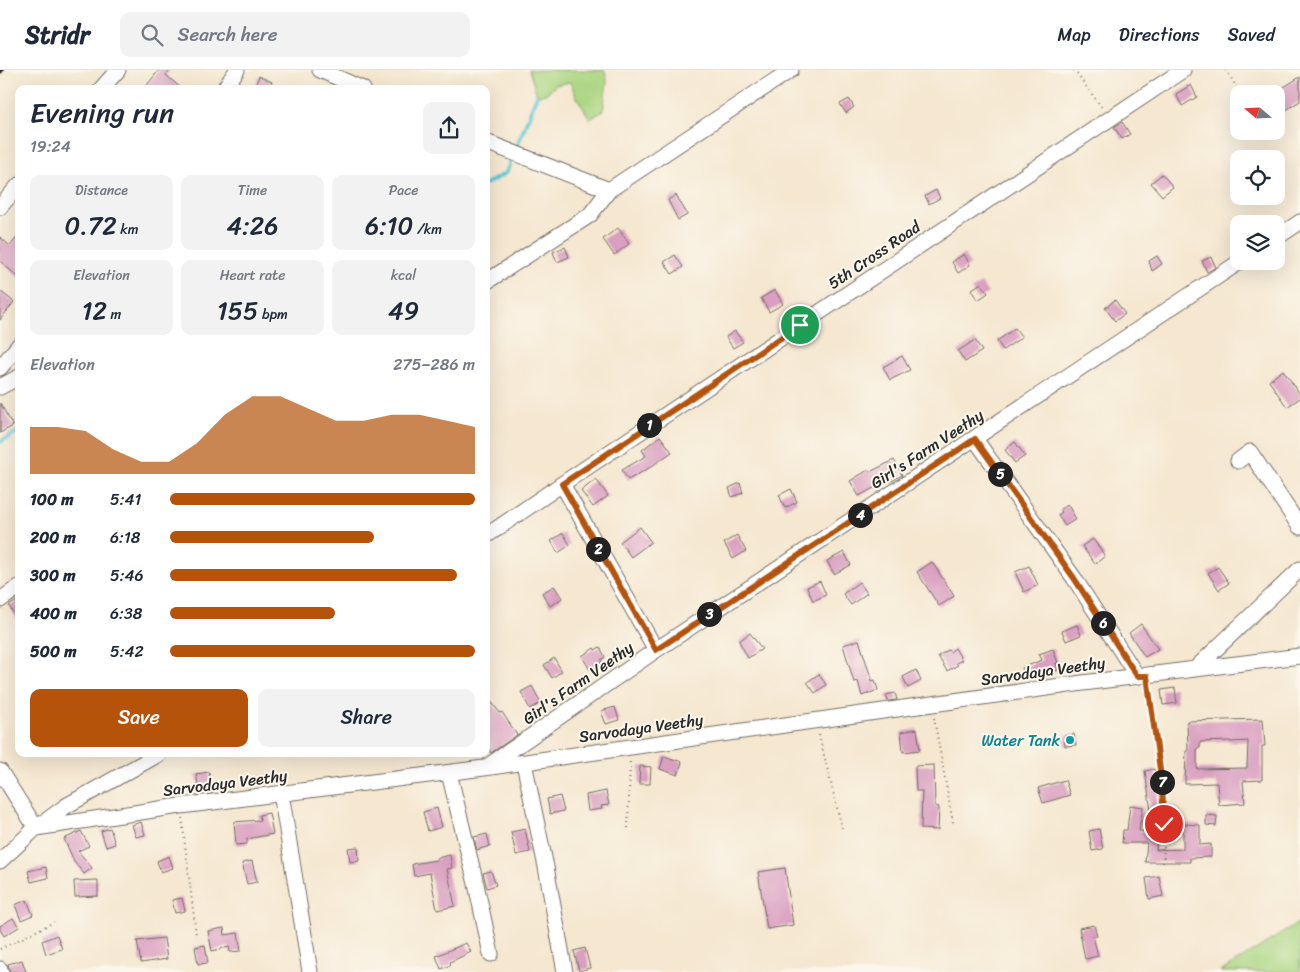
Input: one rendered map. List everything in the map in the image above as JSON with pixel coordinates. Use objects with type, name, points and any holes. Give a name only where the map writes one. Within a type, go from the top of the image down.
[{"type":"street","points":[[105,85],[118,70]]},
{"type":"street","points":[[227,85],[237,70]]},
{"type":"street","points":[[320,70],[349,85]]},
{"type":"street","points":[[490,279],[590,215],[609,190],[792,70]]},
{"type":"street","name":"5th Cross Road","points":[[490,533],[1183,70]]},
{"type":"street","points":[[490,144],[609,190]]},
{"type":"street","points":[[9,204],[15,193]]},
{"type":"street","points":[[1285,232],[1300,222]]},
{"type":"street","name":"Girl's Farm Veethy","points":[[484,768],[656,650],[1230,269]]},
{"type":"street","points":[[0,367],[15,350]]},
{"type":"street","points":[[0,387],[15,379]]},
{"type":"street","points":[[975,439],[1142,676]]},
{"type":"street","points":[[1238,461],[1250,452],[1300,527]]},
{"type":"street","points":[[562,484],[656,650]]},
{"type":"street","points":[[1195,670],[1300,569]]},
{"type":"street","points":[[0,600],[15,591]]},
{"type":"street","name":"Sarvodaya Veethy","points":[[36,828],[180,806],[524,763],[932,704],[1300,656]]},
{"type":"street","points":[[0,861],[36,828],[66,806],[154,757]]},
{"type":"street","points":[[524,763],[546,867],[565,972]]},
{"type":"street","points":[[0,771],[36,828]]},
{"type":"street","points":[[449,773],[491,954]]},
{"type":"street","points":[[281,794],[310,972]]},
{"type":"path","points":[[1074,70],[1110,119]]},
{"type":"path","points":[[1226,70],[1236,85]]},
{"type":"path","points":[[1142,676],[1162,784],[1164,867]]},
{"type":"path","points":[[932,704],[953,823]]},
{"type":"path","points":[[816,720],[842,828]]},
{"type":"path","points":[[628,828],[630,747]]},
{"type":"path","points":[[180,806],[196,935]]},
{"type":"path","points":[[0,949],[54,922]]},
{"type":"green space","points":[[529,70],[605,70],[607,81],[603,111],[590,119],[570,82],[556,85],[546,94],[537,95]]},
{"type":"green space","points":[[1300,922],[1300,972],[1220,972]]},
{"type":"building","points":[[159,70],[171,70],[166,75],[177,85],[147,85]]},
{"type":"building","points":[[259,76],[272,82],[271,85],[256,85]]},
{"type":"building","points":[[1300,77],[1300,101],[1285,111],[1285,86]]},
{"type":"building","points":[[1191,85],[1197,97],[1182,106],[1176,94]]},
{"type":"building","points":[[849,99],[854,107],[846,113],[840,104]]},
{"type":"building","points":[[1122,122],[1130,134],[1122,139],[1114,127]]},
{"type":"building","points":[[1162,174],[1173,187],[1162,196],[1151,183]]},
{"type":"building","points":[[936,190],[940,198],[929,204],[925,196]]},
{"type":"building","points":[[676,195],[687,214],[678,220],[668,200]]},
{"type":"building","points":[[618,228],[629,244],[614,255],[603,239]]},
{"type":"building","points":[[0,237],[10,246],[15,240],[15,274],[0,261]]},
{"type":"building","points":[[565,247],[569,257],[557,262],[553,252]]},
{"type":"building","points":[[964,254],[970,265],[958,273],[952,262]]},
{"type":"building","points":[[675,255],[683,267],[672,274],[664,262]]},
{"type":"building","points":[[1157,256],[1162,264],[1152,271],[1149,261]]},
{"type":"building","points":[[1211,257],[1216,267],[1207,272],[1202,261]]},
{"type":"building","points":[[981,283],[988,293],[978,300],[971,290]]},
{"type":"building","points":[[775,290],[783,304],[769,312],[761,298]]},
{"type":"building","points":[[0,291],[14,302],[0,320]]},
{"type":"building","points":[[1115,300],[1125,314],[1115,321],[1105,308]]},
{"type":"building","points":[[1015,328],[1022,337],[1003,350],[997,341]]},
{"type":"building","points":[[735,331],[743,342],[733,348],[726,337]]},
{"type":"building","points":[[975,340],[982,351],[965,362],[958,351]]},
{"type":"building","points":[[902,356],[910,370],[890,380],[883,367]]},
{"type":"building","points":[[1283,370],[1300,394],[1300,398],[1287,407],[1269,381]]},
{"type":"building","points":[[0,403],[13,426],[0,433]]},
{"type":"building","points":[[660,436],[672,452],[628,480],[622,470],[646,456],[642,450]]},
{"type":"building","points":[[1015,442],[1025,456],[1015,463],[1005,450]]},
{"type":"building","points":[[894,460],[902,475],[890,482],[888,480],[859,496],[850,481],[868,470],[870,472]]},
{"type":"building","points":[[596,479],[608,496],[593,507],[581,491]]},
{"type":"building","points":[[740,483],[743,493],[732,497],[729,488]]},
{"type":"building","points":[[791,489],[797,502],[785,508],[779,495]]},
{"type":"building","points":[[1068,505],[1076,519],[1065,526],[1058,515],[1062,512],[1060,509]]},
{"type":"building","points":[[640,527],[651,542],[631,557],[620,542]]},
{"type":"building","points":[[563,533],[570,545],[558,553],[551,541]]},
{"type":"building","points":[[737,535],[746,551],[733,559],[724,543]]},
{"type":"building","points":[[1093,539],[1105,556],[1095,564],[1082,546]]},
{"type":"building","points":[[844,552],[851,565],[834,574],[827,561]]},
{"type":"building","points":[[932,562],[954,596],[939,606],[917,572]]},
{"type":"building","points":[[1029,566],[1038,585],[1024,592],[1015,572]]},
{"type":"building","points":[[1218,567],[1229,583],[1219,590],[1208,573]]},
{"type":"building","points":[[820,581],[826,595],[813,601],[807,587]]},
{"type":"building","points":[[859,582],[867,593],[851,605],[843,594]]},
{"type":"building","points":[[554,586],[562,598],[550,606],[542,593]]},
{"type":"building","points":[[15,602],[15,616],[9,606]]},
{"type":"building","points":[[1141,624],[1158,649],[1145,657],[1129,633]]},
{"type":"building","points":[[1077,625],[1081,635],[1066,641],[1062,631]]},
{"type":"building","points":[[750,633],[762,649],[748,658],[739,641]]},
{"type":"building","points":[[859,640],[872,681],[875,680],[878,690],[862,696],[858,681],[854,682],[843,645]]},
{"type":"building","points":[[600,647],[605,657],[601,660],[602,662],[590,670],[582,656],[594,648],[595,650]]},
{"type":"building","points":[[955,648],[962,660],[956,663],[958,665],[947,671],[938,656]]},
{"type":"building","points":[[1053,649],[1058,663],[1056,663],[1058,670],[1047,674],[1045,669],[1025,676],[1022,668],[1042,660],[1039,654]]},
{"type":"building","points":[[554,658],[562,671],[552,678],[544,665]]},
{"type":"building","points":[[916,670],[921,681],[908,688],[903,677]]},
{"type":"building","points":[[819,674],[826,685],[815,693],[807,682]]},
{"type":"building","points":[[532,686],[541,703],[530,709],[521,692]]},
{"type":"building","points":[[1175,688],[1177,703],[1163,705],[1161,690]]},
{"type":"building","points":[[895,693],[897,700],[888,701],[886,695]]},
{"type":"building","points":[[490,700],[500,713],[502,712],[517,735],[491,753]]},
{"type":"building","points":[[615,707],[619,720],[606,724],[601,711]]},
{"type":"building","points":[[1263,719],[1265,746],[1262,746],[1262,780],[1243,781],[1245,803],[1219,805],[1217,783],[1185,784],[1186,751],[1188,751],[1187,721]],"holes":[[[1248,741],[1247,768],[1197,769],[1197,748],[1200,748],[1200,742]]]},
{"type":"building","points":[[917,729],[920,750],[903,752],[901,732]]},
{"type":"building","name":"Water Tank","points":[[1074,734],[1076,745],[1065,746],[1064,736]]},
{"type":"building","points":[[664,756],[682,762],[678,775],[660,769]]},
{"type":"building","points":[[934,765],[935,806],[939,807],[938,830],[921,829],[922,791],[916,791],[915,766]]},
{"type":"building","points":[[640,766],[651,767],[650,784],[639,784]]},
{"type":"building","points":[[1155,769],[1161,809],[1151,811],[1145,771]]},
{"type":"building","points":[[209,772],[212,793],[200,794],[196,774]]},
{"type":"building","points":[[1065,780],[1070,795],[1043,803],[1038,788]]},
{"type":"building","points":[[606,791],[609,805],[601,806],[602,809],[588,811],[586,795]]},
{"type":"building","points":[[560,796],[564,811],[550,814],[547,799]]},
{"type":"building","points":[[1130,805],[1143,807],[1139,831],[1157,832],[1156,850],[1183,849],[1183,824],[1200,825],[1200,845],[1211,844],[1211,857],[1190,858],[1190,862],[1145,862],[1147,843],[1122,843],[1123,830],[1127,830]]},
{"type":"building","points":[[437,808],[442,827],[428,831],[423,812]]},
{"type":"building","points":[[269,813],[273,834],[247,839],[247,844],[236,845],[234,822],[260,820],[259,815]]},
{"type":"building","points":[[1206,815],[1217,816],[1216,826],[1206,825]]},
{"type":"building","points":[[141,822],[145,835],[136,837],[132,825]]},
{"type":"building","points":[[110,828],[115,844],[106,847],[101,831]]},
{"type":"building","points":[[525,829],[530,852],[516,855],[511,832]]},
{"type":"building","points":[[1099,829],[1103,849],[1092,851],[1089,831]]},
{"type":"building","points":[[81,831],[89,846],[78,851],[92,868],[84,874],[75,863],[64,839]]},
{"type":"building","points":[[487,834],[490,846],[477,850],[474,837]]},
{"type":"building","points":[[358,847],[359,861],[350,862],[348,848]]},
{"type":"building","points":[[450,855],[452,868],[447,869],[455,906],[437,910],[430,873],[414,876],[412,864],[437,860],[437,858]]},
{"type":"building","points":[[169,856],[173,868],[161,872],[157,861]]},
{"type":"building","points":[[252,861],[257,882],[247,884],[242,863]]},
{"type":"building","points":[[46,867],[48,878],[31,882],[28,871]]},
{"type":"building","points":[[785,868],[793,925],[767,929],[758,872]]},
{"type":"building","points":[[491,871],[496,885],[487,888],[483,873]]},
{"type":"building","points":[[1159,876],[1163,896],[1149,899],[1146,878]]},
{"type":"building","points":[[98,880],[98,896],[75,897],[74,881]]},
{"type":"building","points":[[182,898],[185,911],[175,913],[172,900]]},
{"type":"building","points":[[27,900],[33,915],[21,920],[15,905]]},
{"type":"building","points":[[13,918],[19,927],[4,936],[0,926]]},
{"type":"building","points":[[1094,925],[1097,936],[1093,936],[1098,956],[1085,959],[1079,928]]},
{"type":"building","points":[[224,928],[225,935],[238,933],[241,951],[230,952],[229,947],[212,951],[208,931]]},
{"type":"building","points":[[57,935],[62,949],[46,954],[42,941]]},
{"type":"building","points":[[164,938],[167,959],[141,963],[137,941]]},
{"type":"building","points":[[466,943],[471,952],[450,962],[451,965],[441,969],[436,956]]},
{"type":"building","points":[[205,945],[208,963],[198,964],[195,947]]},
{"type":"building","points":[[585,948],[590,968],[579,971],[574,951]]},
{"type":"building","points":[[22,960],[26,972],[10,972],[8,964]]},
{"type":"waterway","points":[[516,149],[537,95]]},
{"type":"waterway","points":[[490,182],[506,173],[513,156]]},
{"type":"waterway","points":[[0,442],[15,433]]},
{"type":"place","name":"Water Tank","points":[[1070,740]]},
{"type":"route","points":[[800,325],[562,484],[656,650],[975,439],[1074,578],[1137,676],[1147,676],[1162,784],[1164,824]]}]
